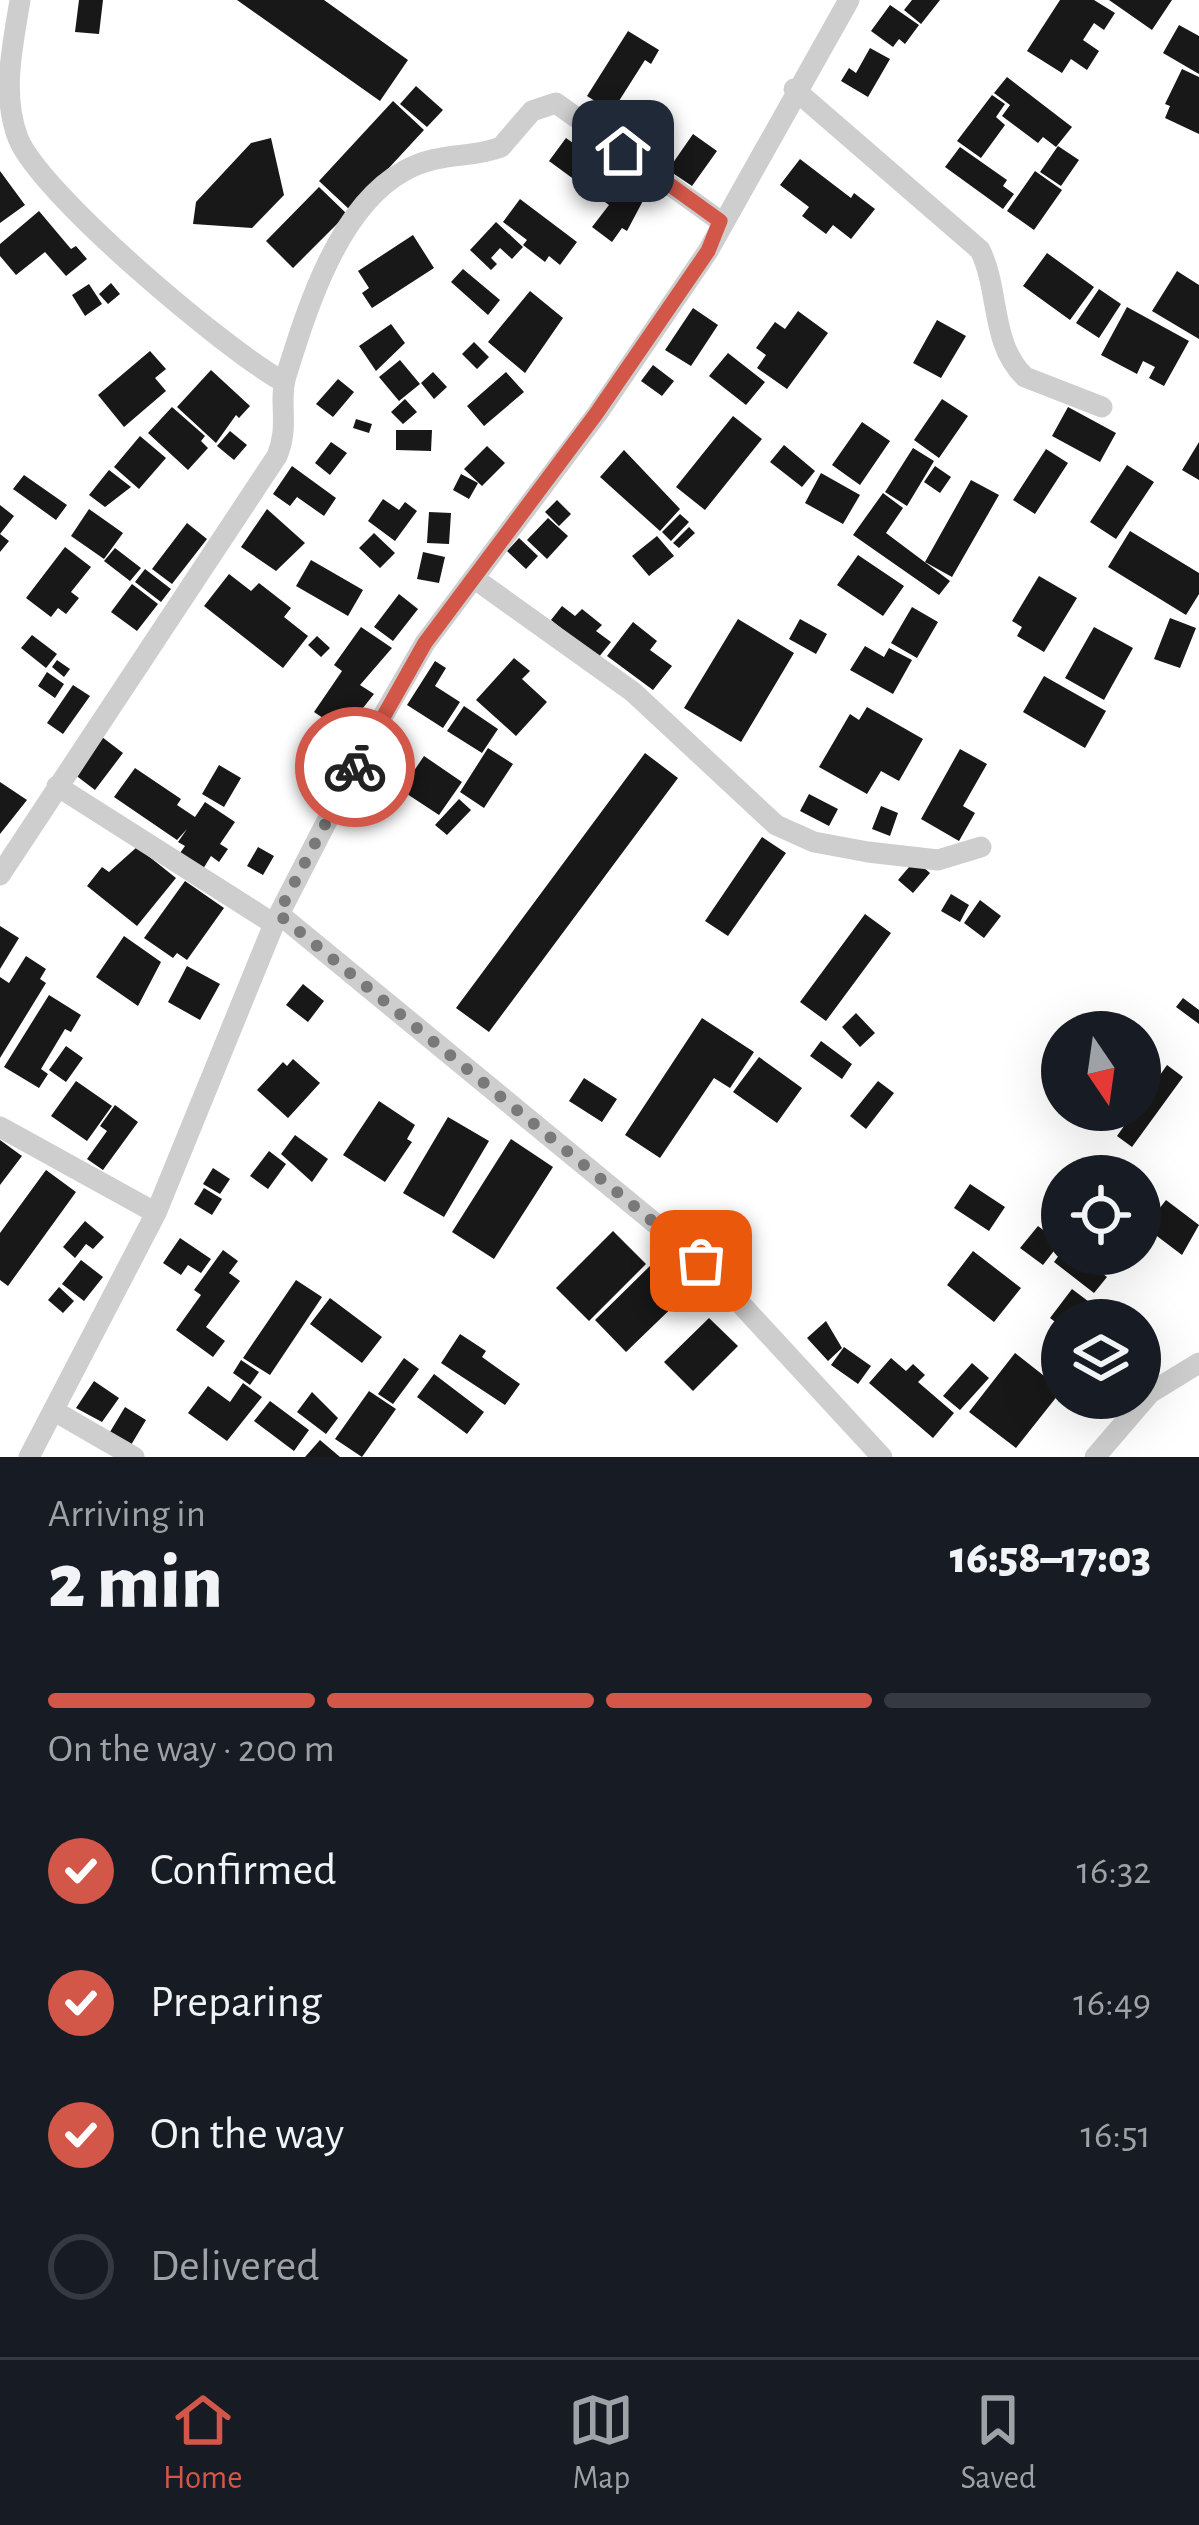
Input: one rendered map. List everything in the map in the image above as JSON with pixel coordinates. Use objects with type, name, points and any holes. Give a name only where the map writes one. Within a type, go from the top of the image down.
[{"type":"street","points":[[20,0],[5,102],[19,140],[41,174],[146,276],[250,362],[284,382]]},
{"type":"street","points":[[29,1457],[157,1213],[276,919],[425,643],[609,396],[708,251],[794,89],[849,0]]},
{"type":"street","points":[[794,89],[980,250],[991,273],[1006,354],[1015,368],[1024,377],[1102,407]]},
{"type":"street","points":[[0,875],[277,456],[287,433],[284,382],[338,246],[364,207],[404,170],[466,150],[501,148],[541,105],[556,103],[720,221]]},
{"type":"street","points":[[475,579],[633,692],[776,824],[814,842],[938,860],[981,847]]},
{"type":"street","points":[[57,786],[276,919],[701,1261],[882,1457]]},
{"type":"street","points":[[0,1127],[157,1213]]},
{"type":"street","points":[[1095,1457],[1150,1394],[1199,1363]]},
{"type":"street","points":[[56,1412],[134,1457]]},
{"type":"building","points":[[79,0],[103,0],[99,34],[75,32]]},
{"type":"building","points":[[237,0],[324,0],[408,60],[380,101]]},
{"type":"building","points":[[912,0],[940,0],[921,24],[904,10]]},
{"type":"building","points":[[1060,0],[1094,0],[1115,13],[1104,30],[1094,23],[1083,40],[1099,51],[1087,70],[1071,59],[1062,73],[1027,51]]},
{"type":"building","points":[[1109,0],[1172,0],[1152,30]]},
{"type":"building","points":[[890,5],[919,25],[905,44],[899,39],[893,47],[871,31]]},
{"type":"building","points":[[1179,25],[1199,36],[1199,74],[1163,53]]},
{"type":"building","points":[[628,31],[659,50],[651,64],[645,60],[612,112],[587,96]]},
{"type":"building","points":[[870,48],[890,59],[868,97],[841,81],[849,68],[856,73]]},
{"type":"building","points":[[1182,69],[1199,77],[1199,134],[1165,118],[1170,106],[1165,104]]},
{"type":"building","points":[[1007,77],[1072,127],[1056,147],[1043,137],[1038,143],[1002,116],[1010,105],[994,93]]},
{"type":"building","points":[[416,86],[443,110],[427,127],[400,104]]},
{"type":"building","points":[[992,95],[1005,104],[996,117],[1005,125],[981,158],[957,141]]},
{"type":"building","points":[[393,101],[424,130],[350,210],[319,181]]},
{"type":"building","points":[[693,134],[717,151],[692,186],[668,170]]},
{"type":"building","points":[[271,138],[284,195],[252,228],[193,224],[196,202],[251,143]]},
{"type":"building","points":[[566,138],[646,195],[627,231],[622,228],[612,242],[592,227],[609,205],[549,161]]},
{"type":"building","points":[[1058,146],[1079,160],[1061,186],[1040,172]]},
{"type":"building","points":[[960,147],[1007,180],[1003,186],[1014,194],[1003,209],[945,167]]},
{"type":"building","points":[[800,159],[851,198],[854,193],[875,209],[851,239],[833,225],[826,234],[802,216],[809,207],[780,185]]},
{"type":"building","points":[[0,171],[25,205],[0,223]]},
{"type":"building","points":[[1035,171],[1062,190],[1034,230],[1007,211]]},
{"type":"building","points":[[319,187],[347,214],[293,268],[266,241]]},
{"type":"building","points":[[520,199],[577,242],[560,265],[549,256],[545,262],[503,222]]},
{"type":"building","points":[[39,211],[71,249],[76,246],[87,259],[66,276],[45,252],[16,275],[0,256],[0,244]]},
{"type":"building","points":[[496,222],[523,247],[512,259],[500,248],[491,258],[497,264],[491,270],[470,250]]},
{"type":"building","points":[[413,235],[434,268],[372,308],[362,293],[369,288],[358,271]]},
{"type":"building","points":[[1047,253],[1094,287],[1070,320],[1023,286]]},
{"type":"building","points":[[463,269],[500,300],[488,315],[451,282]]},
{"type":"building","points":[[1177,271],[1199,285],[1199,339],[1152,311]]},
{"type":"building","points":[[111,283],[120,294],[108,304],[99,294]]},
{"type":"building","points":[[89,284],[102,304],[85,316],[72,295]]},
{"type":"building","points":[[1099,289],[1121,304],[1099,338],[1076,323]]},
{"type":"building","points":[[530,291],[563,318],[525,373],[488,342]]},
{"type":"building","points":[[1127,307],[1189,341],[1164,386],[1149,378],[1155,367],[1143,361],[1137,374],[1101,355]]},
{"type":"building","points":[[693,308],[718,325],[691,366],[665,350]]},
{"type":"building","points":[[798,311],[828,333],[787,389],[757,368],[766,355],[756,348],[775,322],[785,329]]},
{"type":"building","points":[[937,320],[966,336],[941,378],[913,363]]},
{"type":"building","points":[[391,324],[405,343],[376,371],[359,346]]},
{"type":"building","points":[[474,342],[489,357],[477,369],[462,354]]},
{"type":"building","points":[[150,351],[166,369],[155,378],[166,391],[124,427],[98,395]]},
{"type":"building","points":[[728,353],[765,382],[746,405],[709,376]]},
{"type":"building","points":[[400,360],[420,384],[399,401],[379,377]]},
{"type":"building","points":[[653,365],[674,381],[662,396],[641,381]]},
{"type":"building","points":[[211,370],[250,406],[239,418],[236,415],[216,443],[177,407]]},
{"type":"building","points":[[433,372],[447,387],[434,399],[421,383]]},
{"type":"building","points":[[506,372],[524,392],[484,426],[467,406]]},
{"type":"building","points":[[338,379],[354,392],[333,417],[316,404]]},
{"type":"building","points":[[405,399],[417,412],[403,424],[391,412]]},
{"type":"building","points":[[942,399],[968,416],[939,458],[914,440]]},
{"type":"building","points":[[172,407],[205,436],[201,441],[208,448],[188,470],[148,433]]},
{"type":"building","points":[[1068,407],[1116,433],[1100,462],[1052,436]]},
{"type":"building","points":[[733,416],[762,439],[705,510],[676,487]]},
{"type":"building","points":[[356,419],[372,424],[369,433],[353,428]]},
{"type":"building","points":[[862,422],[890,441],[860,485],[832,465]]},
{"type":"building","points":[[396,430],[432,430],[431,451],[396,450]]},
{"type":"building","points":[[230,431],[247,445],[234,460],[217,446]]},
{"type":"building","points":[[140,436],[166,458],[139,489],[114,467]]},
{"type":"building","points":[[331,442],[347,453],[330,475],[315,463]]},
{"type":"building","points":[[1199,442],[1199,480],[1182,470]]},
{"type":"building","points":[[784,445],[815,471],[802,487],[770,462]]},
{"type":"building","points":[[487,446],[505,463],[482,486],[464,469]]},
{"type":"building","points":[[913,448],[934,461],[907,506],[885,492]]},
{"type":"building","points":[[1046,449],[1068,463],[1035,514],[1013,500]]},
{"type":"building","points":[[624,450],[680,509],[660,531],[600,477]]},
{"type":"building","points":[[1127,465],[1154,482],[1116,539],[1090,522]]},
{"type":"building","points":[[292,466],[336,498],[324,516],[297,497],[290,506],[273,494]]},
{"type":"building","points":[[935,466],[951,477],[940,493],[924,482]]},
{"type":"building","points":[[109,470],[131,487],[105,507],[89,495]]},
{"type":"building","points":[[821,473],[860,495],[843,524],[805,503]]},
{"type":"building","points":[[461,474],[478,483],[469,499],[453,490]]},
{"type":"building","points":[[24,475],[67,505],[56,520],[13,489]]},
{"type":"building","points":[[971,480],[999,495],[952,577],[925,562]]},
{"type":"building","points":[[883,493],[903,508],[886,533],[950,581],[939,595],[853,535]]},
{"type":"building","points":[[383,499],[399,510],[405,502],[417,511],[395,541],[368,521]]},
{"type":"building","points":[[557,500],[571,514],[559,526],[545,512]]},
{"type":"building","points":[[0,505],[14,516],[0,534]]},
{"type":"building","points":[[89,509],[123,533],[104,559],[71,536]]},
{"type":"building","points":[[267,509],[305,543],[276,571],[241,547]]},
{"type":"building","points":[[429,512],[451,513],[449,544],[427,543]]},
{"type":"building","points":[[680,514],[689,522],[671,541],[662,532]]},
{"type":"building","points":[[548,518],[568,536],[547,559],[527,540]]},
{"type":"building","points":[[187,523],[207,539],[172,584],[152,569]]},
{"type":"building","points":[[689,527],[695,533],[679,548],[673,543]]},
{"type":"building","points":[[1130,531],[1199,573],[1199,594],[1186,615],[1108,567]]},
{"type":"building","points":[[374,533],[395,553],[380,568],[359,548]]},
{"type":"building","points":[[657,536],[674,556],[649,576],[632,556]]},
{"type":"building","points":[[519,538],[538,556],[526,569],[507,551]]},
{"type":"building","points":[[65,547],[91,567],[71,592],[79,598],[66,614],[58,608],[51,617],[26,598]]},
{"type":"building","points":[[115,548],[141,568],[130,581],[104,561]]},
{"type":"building","points":[[423,552],[445,557],[439,583],[417,579]]},
{"type":"building","points":[[858,555],[904,586],[883,616],[837,585]]},
{"type":"building","points":[[311,560],[363,590],[348,616],[296,586]]},
{"type":"building","points":[[145,569],[171,589],[161,602],[135,582]]},
{"type":"building","points":[[229,574],[251,591],[259,583],[291,608],[284,617],[308,636],[283,668],[204,606]]},
{"type":"building","points":[[1039,576],[1077,598],[1044,652],[1017,636],[1022,627],[1012,621]]},
{"type":"building","points":[[132,584],[158,604],[137,631],[111,612]]},
{"type":"building","points":[[399,594],[418,609],[393,641],[374,627]]},
{"type":"building","points":[[562,606],[575,616],[582,609],[602,625],[596,631],[611,642],[598,658],[551,620]]},
{"type":"building","points":[[912,607],[938,622],[917,658],[891,643]]},
{"type":"building","points":[[1170,618],[1196,628],[1180,668],[1154,659]]},
{"type":"building","points":[[738,619],[794,653],[741,742],[684,708]]},
{"type":"building","points":[[800,619],[827,634],[816,654],[789,639]]},
{"type":"building","points":[[633,622],[657,641],[650,650],[672,666],[653,690],[607,656]]},
{"type":"building","points":[[361,627],[392,648],[360,685],[374,694],[344,732],[314,712],[342,671],[334,665]]},
{"type":"building","points":[[1094,627],[1133,648],[1104,700],[1065,678]]},
{"type":"building","points":[[32,635],[57,654],[46,668],[21,648]]},
{"type":"building","points":[[317,636],[330,648],[321,657],[308,645]]},
{"type":"building","points":[[865,646],[884,657],[889,648],[912,660],[893,694],[850,670]]},
{"type":"building","points":[[514,658],[530,671],[522,679],[547,702],[516,736],[476,700]]},
{"type":"building","points":[[57,660],[70,669],[64,677],[52,667]]},
{"type":"building","points":[[435,661],[446,668],[435,686],[460,702],[443,728],[407,705]]},
{"type":"building","points":[[47,672],[64,684],[55,698],[38,686]]},
{"type":"building","points":[[1044,676],[1106,711],[1085,748],[1023,712]]},
{"type":"building","points":[[73,685],[90,696],[63,734],[47,723]]},
{"type":"building","points":[[464,706],[498,729],[482,753],[447,731]]},
{"type":"building","points":[[867,707],[923,739],[899,781],[881,771],[867,794],[819,767],[850,714],[859,720]]},
{"type":"building","points":[[102,737],[123,753],[95,790],[74,774]]},
{"type":"building","points":[[488,748],[513,764],[484,808],[460,792]]},
{"type":"building","points":[[960,749],[987,764],[963,806],[975,813],[959,841],[921,819]]},
{"type":"building","points":[[645,753],[678,778],[489,1032],[456,1008]]},
{"type":"building","points":[[424,756],[462,782],[439,815],[401,790]]},
{"type":"building","points":[[219,765],[241,778],[224,807],[202,794]]},
{"type":"building","points":[[135,768],[181,799],[177,805],[195,817],[205,802],[235,822],[220,844],[228,849],[219,862],[211,856],[203,869],[180,853],[185,846],[178,842],[187,829],[177,840],[114,797]]},
{"type":"building","points":[[0,782],[27,800],[0,834]]},
{"type":"building","points":[[809,794],[838,809],[829,826],[800,811]]},
{"type":"building","points":[[459,799],[471,810],[447,835],[435,825]]},
{"type":"building","points":[[881,806],[898,813],[890,836],[872,829]]},
{"type":"building","points":[[762,837],[786,853],[728,936],[705,921]]},
{"type":"building","points":[[137,847],[176,878],[137,926],[87,886],[102,867],[109,872]]},
{"type":"building","points":[[258,847],[274,856],[263,875],[247,866]]},
{"type":"building","points":[[915,860],[930,873],[913,893],[898,880]]},
{"type":"building","points":[[185,881],[224,908],[187,960],[177,953],[173,958],[144,938]]},
{"type":"building","points":[[951,894],[969,905],[960,922],[941,911]]},
{"type":"building","points":[[980,900],[1001,916],[984,938],[964,923]]},
{"type":"building","points":[[865,914],[891,933],[826,1021],[800,1002]]},
{"type":"building","points":[[0,926],[19,938],[0,969]]},
{"type":"building","points":[[124,936],[161,962],[138,1006],[96,977]]},
{"type":"building","points":[[26,956],[46,969],[40,979],[46,983],[0,1058],[0,977],[9,983]]},
{"type":"building","points":[[187,966],[220,984],[200,1020],[168,1002]]},
{"type":"building","points":[[303,984],[324,1001],[308,1022],[286,1005]]},
{"type":"building","points":[[49,995],[81,1015],[71,1032],[65,1029],[41,1069],[48,1074],[39,1088],[4,1067]]},
{"type":"building","points":[[1183,998],[1199,1010],[1199,1024],[1176,1007]]},
{"type":"building","points":[[856,1013],[875,1033],[860,1047],[842,1027]]},
{"type":"building","points":[[702,1018],[754,1052],[730,1088],[714,1078],[660,1158],[625,1135]]},
{"type":"building","points":[[821,1041],[852,1064],[842,1079],[810,1056]]},
{"type":"building","points":[[66,1046],[83,1058],[66,1082],[49,1070]]},
{"type":"building","points":[[759,1057],[802,1088],[777,1123],[733,1092]]},
{"type":"building","points":[[293,1059],[320,1083],[288,1118],[257,1090],[283,1062],[287,1066]]},
{"type":"building","points":[[1167,1065],[1183,1077],[1161,1107],[1161,1074]]},
{"type":"building","points":[[584,1078],[617,1099],[602,1122],[569,1101]]},
{"type":"building","points":[[76,1081],[112,1106],[87,1141],[51,1116]]},
{"type":"building","points":[[878,1081],[894,1093],[866,1129],[850,1116]]},
{"type":"building","points":[[379,1101],[415,1125],[407,1139],[412,1142],[385,1182],[343,1155]]},
{"type":"building","points":[[115,1105],[138,1122],[103,1170],[87,1159],[107,1131],[100,1126]]},
{"type":"building","points":[[448,1117],[489,1141],[444,1217],[403,1193]]},
{"type":"building","points":[[1121,1131],[1144,1131],[1132,1147],[1117,1136]]},
{"type":"building","points":[[295,1135],[328,1159],[312,1182],[281,1154]]},
{"type":"building","points":[[511,1139],[553,1167],[494,1259],[452,1232]]},
{"type":"building","points":[[0,1140],[22,1156],[0,1185]]},
{"type":"building","points":[[269,1151],[286,1164],[268,1189],[250,1176]]},
{"type":"building","points":[[213,1168],[230,1179],[220,1194],[203,1184]]},
{"type":"building","points":[[46,1170],[76,1192],[8,1286],[0,1280],[0,1233]]},
{"type":"building","points":[[970,1184],[1005,1207],[989,1231],[954,1208]]},
{"type":"building","points":[[204,1188],[222,1199],[212,1215],[194,1204]]},
{"type":"building","points":[[1166,1200],[1199,1225],[1182,1255],[1161,1239],[1161,1206]]},
{"type":"building","points":[[85,1221],[104,1237],[93,1249],[86,1244],[75,1258],[63,1247]]},
{"type":"building","points":[[1038,1226],[1041,1228],[1041,1264],[1020,1248]]},
{"type":"building","points":[[613,1231],[646,1264],[589,1321],[556,1288]]},
{"type":"building","points":[[180,1238],[211,1259],[201,1273],[188,1265],[181,1275],[163,1263]]},
{"type":"building","points":[[223,1250],[238,1261],[229,1273],[240,1281],[206,1327],[225,1341],[213,1357],[176,1330],[201,1295],[194,1290]]},
{"type":"building","points":[[973,1251],[1021,1288],[994,1322],[947,1285]]},
{"type":"building","points":[[81,1260],[103,1277],[84,1301],[62,1284]]},
{"type":"building","points":[[654,1262],[686,1294],[626,1352],[595,1320]]},
{"type":"building","points":[[1071,1275],[1107,1277],[1094,1293]]},
{"type":"building","points":[[296,1280],[322,1297],[270,1375],[243,1358]]},
{"type":"building","points":[[59,1287],[74,1301],[63,1313],[48,1300]]},
{"type":"building","points":[[1072,1289],[1085,1299],[1064,1299]]},
{"type":"building","points":[[330,1298],[382,1337],[362,1363],[310,1324]]},
{"type":"building","points":[[709,1318],[738,1346],[693,1391],[664,1362]]},
{"type":"building","points":[[826,1321],[842,1348],[828,1361],[807,1338]]},
{"type":"building","points":[[460,1334],[520,1384],[505,1405],[441,1363]]},
{"type":"building","points":[[844,1347],[871,1366],[858,1384],[831,1365]]},
{"type":"building","points":[[1015,1353],[1041,1373],[1041,1416],[1016,1448],[969,1412]]},
{"type":"building","points":[[404,1358],[419,1369],[393,1404],[378,1394]]},
{"type":"building","points":[[891,1358],[906,1371],[913,1364],[925,1375],[918,1382],[954,1413],[933,1438],[869,1383]]},
{"type":"building","points":[[241,1360],[259,1372],[250,1385],[233,1373]]},
{"type":"building","points":[[972,1363],[989,1378],[960,1410],[943,1396]]},
{"type":"building","points":[[434,1374],[484,1412],[467,1434],[417,1397]]},
{"type":"building","points":[[94,1381],[119,1398],[102,1422],[76,1408]]},
{"type":"building","points":[[243,1383],[262,1397],[227,1441],[188,1413],[208,1386],[230,1402]]},
{"type":"building","points":[[369,1391],[396,1409],[362,1457],[335,1439]]},
{"type":"building","points":[[312,1392],[338,1418],[326,1434],[297,1412]]},
{"type":"building","points":[[270,1401],[309,1430],[294,1451],[254,1421]]},
{"type":"building","points":[[125,1407],[146,1420],[131,1445],[110,1432]]},
{"type":"building","points":[[320,1440],[340,1457],[305,1457]]},
{"type":"way so far","points":[[355,767],[278,914],[701,1261]]},
{"type":"route","points":[[355,767],[425,643],[596,414],[708,251],[720,221],[623,151]]}]
